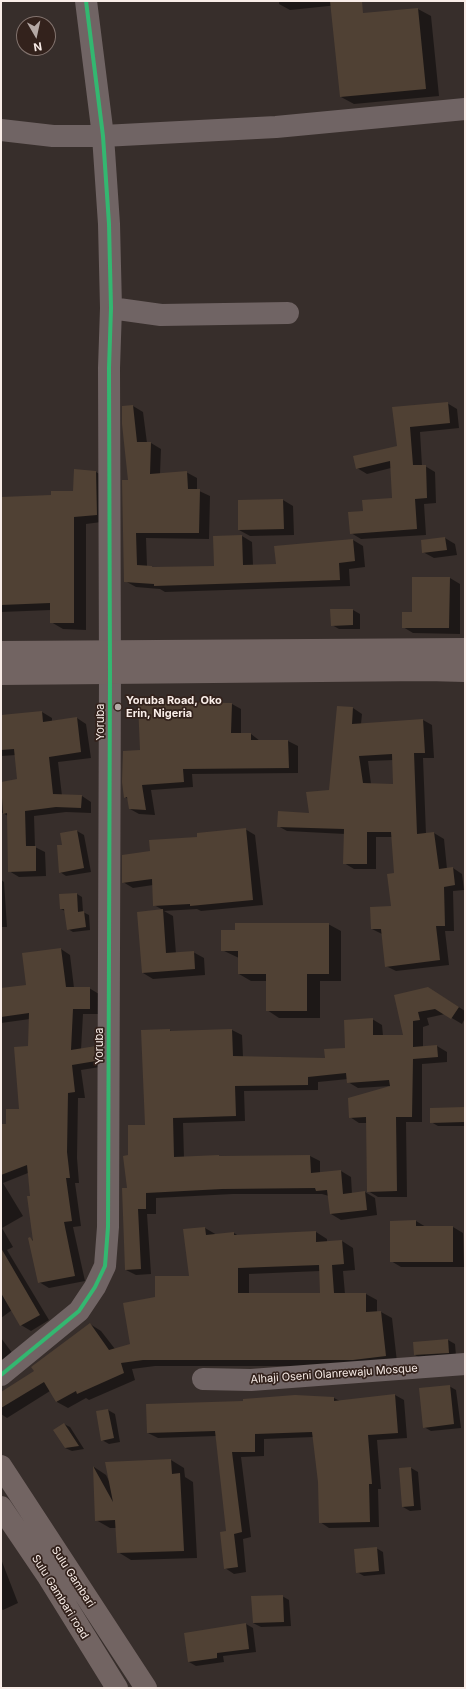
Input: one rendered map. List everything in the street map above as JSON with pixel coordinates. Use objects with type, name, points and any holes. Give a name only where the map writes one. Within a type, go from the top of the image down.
[{"type":"main road","points":[[1,652],[465,649]]},
{"type":"main road","points":[[1,674],[465,671]]},
{"type":"main road","name":"Sulu Gambari","points":[[1,1466],[146,1688]]},
{"type":"main road","name":"Sulu Gambari road","points":[[1,1507],[47,1575],[117,1688]]},
{"type":"street","name":"Yoruba","points":[[1,1375],[79,1311],[95,1287],[104,1266],[108,1227],[110,673],[109,368],[111,308],[109,224],[103,136],[86,1]]},
{"type":"street","points":[[1,130],[53,136],[103,136],[276,127],[465,109]]},
{"type":"street","points":[[111,308],[160,315],[288,314]]},
{"type":"street","name":"Alhaji Oseni Olanrewaju Mosque","points":[[203,1379],[251,1380],[465,1364]]},
{"type":"building","points":[[330,1],[362,1],[363,13],[418,8],[426,89],[340,97]]},
{"type":"building","points":[[448,402],[450,423],[410,427],[413,465],[426,465],[427,498],[415,499],[417,529],[350,534],[348,512],[363,511],[362,500],[392,498],[390,461],[356,469],[353,456],[397,446],[392,407]]},
{"type":"building","points":[[133,405],[137,442],[151,442],[150,474],[187,471],[188,489],[200,489],[199,533],[136,533],[137,565],[152,567],[214,566],[213,536],[242,535],[243,565],[276,564],[274,546],[353,539],[355,561],[339,563],[340,580],[154,586],[154,584],[124,582],[122,480],[128,480],[122,424],[122,406]]},
{"type":"building","points":[[74,469],[96,471],[97,515],[74,517],[74,623],[50,623],[50,603],[1,605],[1,497],[51,495],[51,491],[73,491]]},
{"type":"building","points":[[283,499],[284,529],[238,530],[238,500]]},
{"type":"building","points":[[445,537],[447,550],[422,553],[421,540]]},
{"type":"building","points":[[412,577],[450,577],[449,628],[402,628],[402,612],[412,612]]},
{"type":"building","points":[[330,609],[353,609],[353,625],[331,626]]},
{"type":"building","points":[[138,703],[232,703],[231,733],[251,733],[251,740],[288,740],[289,768],[183,769],[184,782],[142,785],[146,810],[129,809],[127,797],[124,798],[122,782],[123,751],[140,750]]},
{"type":"building","points":[[337,706],[353,707],[352,724],[423,719],[425,753],[414,753],[417,834],[434,832],[439,869],[453,867],[455,885],[444,887],[445,926],[436,926],[440,960],[385,967],[381,929],[371,929],[370,907],[391,906],[387,874],[394,873],[391,832],[367,832],[367,864],[343,864],[344,829],[277,827],[278,811],[309,813],[306,792],[329,790]],"holes":[[[392,754],[393,784],[363,783],[359,756]]]},
{"type":"building","points":[[42,711],[43,722],[77,717],[81,752],[49,757],[53,794],[82,795],[81,808],[56,807],[25,811],[26,846],[36,846],[36,871],[8,872],[7,813],[3,814],[1,782],[17,779],[14,749],[1,750],[1,715]]},
{"type":"building","points":[[246,828],[253,900],[190,906],[190,904],[153,906],[152,879],[122,883],[122,855],[150,851],[149,840],[197,837],[197,833]]},
{"type":"building","points":[[77,830],[84,868],[59,873],[57,845],[62,845],[60,833]]},
{"type":"building","points":[[77,893],[78,912],[84,911],[86,927],[67,930],[64,909],[60,909],[59,894]]},
{"type":"building","points":[[163,909],[166,953],[194,951],[195,969],[142,973],[137,912]]},
{"type":"building","points":[[235,923],[329,923],[329,974],[307,974],[307,1011],[266,1011],[266,974],[238,974],[238,951],[221,951],[221,930],[235,930]]},
{"type":"building","points":[[61,948],[66,987],[90,987],[90,1009],[73,1009],[71,1050],[96,1046],[96,1061],[72,1065],[75,1092],[68,1093],[67,1152],[70,1178],[66,1178],[72,1221],[64,1222],[75,1276],[38,1283],[28,1238],[30,1237],[33,1241],[27,1196],[30,1196],[27,1165],[1,1175],[1,1124],[6,1124],[6,1109],[19,1109],[14,1047],[28,1046],[29,1013],[1,1017],[1,988],[26,985],[22,953]]},
{"type":"building","points":[[428,987],[459,1007],[451,1019],[435,1009],[418,1012],[420,1020],[413,1021],[413,1047],[437,1045],[438,1057],[413,1059],[412,1117],[396,1117],[397,1191],[367,1192],[366,1117],[349,1118],[348,1098],[390,1086],[389,1080],[347,1083],[346,1073],[308,1077],[308,1085],[235,1086],[236,1116],[173,1118],[174,1157],[219,1155],[310,1155],[311,1173],[341,1170],[343,1194],[365,1191],[367,1210],[330,1214],[327,1190],[316,1191],[315,1188],[222,1189],[146,1193],[146,1209],[138,1209],[141,1269],[125,1270],[122,1188],[127,1188],[123,1156],[128,1155],[128,1125],[145,1125],[141,1030],[170,1029],[170,1031],[232,1029],[233,1056],[325,1058],[324,1049],[345,1048],[344,1020],[373,1018],[373,1035],[403,1035],[394,995]]},
{"type":"building","points":[[465,1107],[465,1122],[430,1123],[430,1108]]},
{"type":"building","points":[[416,1220],[416,1226],[453,1226],[453,1262],[390,1262],[390,1221]]},
{"type":"building","points":[[205,1227],[206,1235],[234,1232],[234,1235],[316,1231],[316,1242],[342,1240],[344,1264],[332,1265],[334,1293],[366,1293],[366,1312],[381,1311],[386,1356],[353,1360],[143,1360],[121,1363],[124,1373],[77,1394],[76,1391],[56,1402],[44,1382],[1,1408],[1,1392],[34,1371],[31,1367],[90,1323],[109,1350],[130,1344],[123,1303],[155,1297],[155,1276],[189,1276],[183,1229]],"holes":[[[319,1265],[320,1293],[238,1293],[238,1268]]]},
{"type":"building","points":[[1,1248],[40,1315],[20,1326],[1,1293]]},
{"type":"building","points":[[448,1339],[449,1353],[414,1355],[413,1342]]},
{"type":"building","points":[[450,1385],[454,1424],[423,1428],[419,1388]]},
{"type":"building","points":[[395,1394],[398,1433],[368,1435],[372,1484],[369,1484],[370,1522],[319,1523],[318,1482],[312,1432],[255,1434],[255,1452],[232,1452],[242,1532],[234,1534],[238,1567],[224,1569],[220,1532],[226,1531],[215,1431],[147,1433],[146,1404],[243,1401],[243,1399],[295,1395],[334,1397],[334,1401]]},
{"type":"building","points":[[108,1409],[114,1438],[101,1441],[96,1411]]},
{"type":"building","points":[[64,1423],[79,1446],[65,1448],[53,1430]]},
{"type":"building","points":[[171,1459],[172,1474],[180,1473],[184,1551],[117,1553],[115,1520],[95,1521],[93,1466],[113,1502],[105,1462]]},
{"type":"building","points":[[411,1467],[414,1506],[402,1507],[399,1468]]},
{"type":"building","points":[[377,1547],[379,1571],[356,1573],[354,1549]]},
{"type":"building","points":[[283,1595],[284,1622],[253,1623],[251,1596]]},
{"type":"building","points":[[246,1623],[249,1649],[217,1653],[217,1658],[188,1662],[184,1633]]},
{"type":"cycle path","points":[[1,1375],[79,1311],[95,1287],[105,1266],[108,1227],[110,673],[109,368],[111,308],[109,224],[103,136],[86,1]]},
{"type":"place","name":"Yoruba Road, Oko Erin, Nigeria","points":[[118,707]]}]
